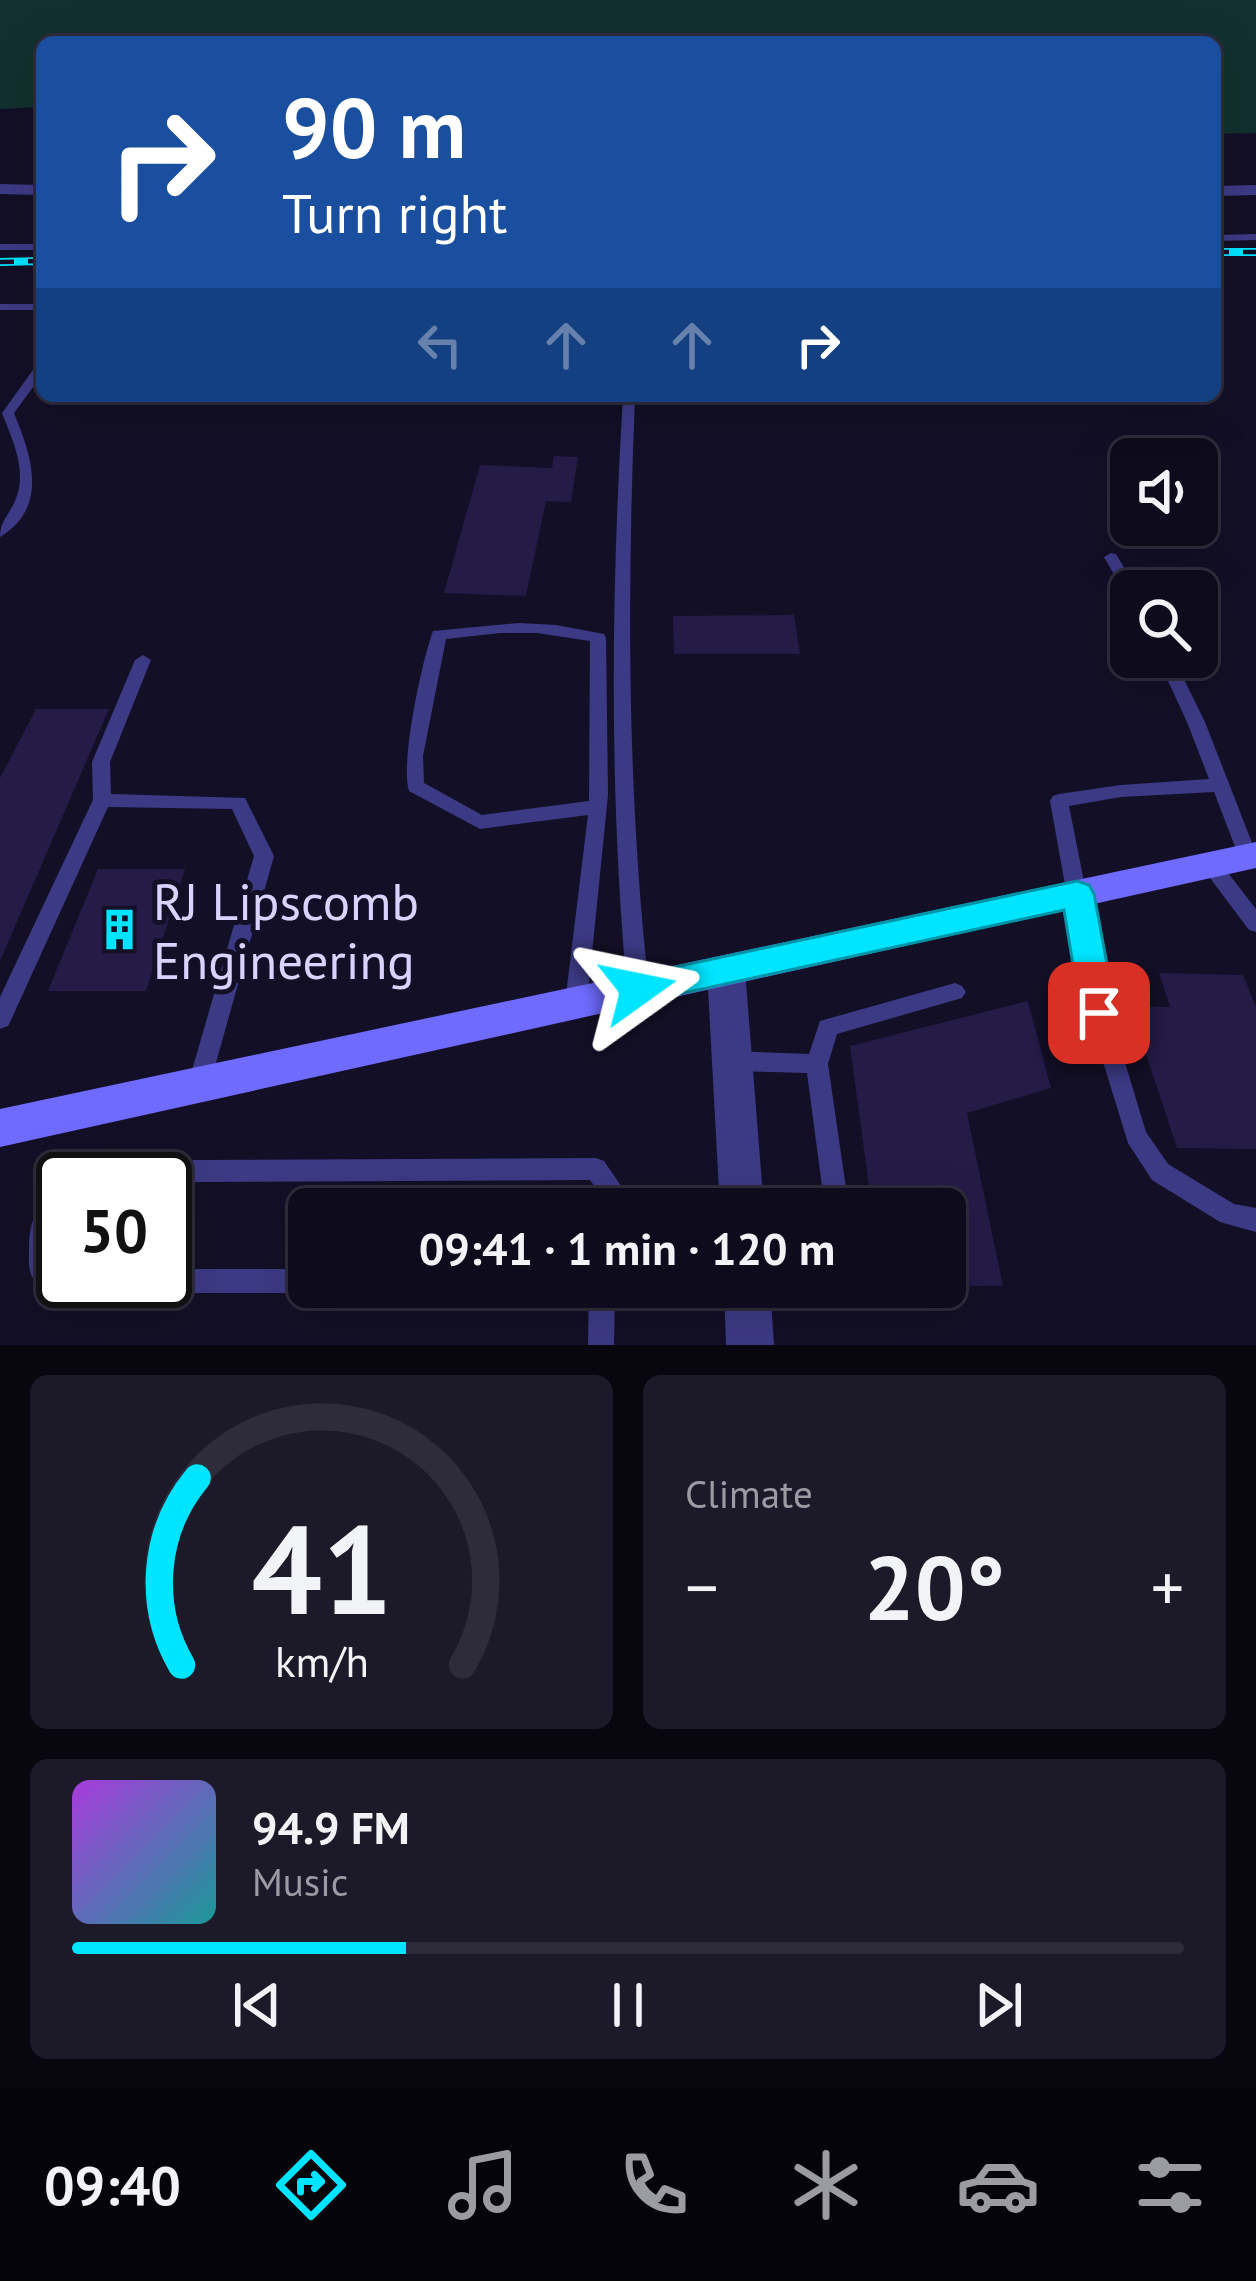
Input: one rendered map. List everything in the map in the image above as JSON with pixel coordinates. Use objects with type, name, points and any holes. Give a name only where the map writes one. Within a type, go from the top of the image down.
[{"type":"main road","points":[[0,1128],[1252,856]]},
{"type":"street","points":[[0,189],[36,190]]},
{"type":"street","points":[[1221,190],[1256,190]]},
{"type":"street","points":[[726,970],[741,1188]]},
{"type":"street","points":[[748,1308],[750,1345]]},
{"type":"lane","points":[[1221,238],[1256,237]]},
{"type":"lane","points":[[0,247],[36,247]]},
{"type":"lane","points":[[0,307],[36,307]]},
{"type":"lane","points":[[0,533],[24,507],[30,466],[8,413],[36,374]]},
{"type":"lane","points":[[628,402],[623,719],[627,897],[638,989]]},
{"type":"lane","points":[[1111,557],[1118,570]]},
{"type":"lane","points":[[576,1003],[597,807],[598,638],[513,624],[439,635],[414,756],[415,786],[480,822],[597,807]]},
{"type":"lane","points":[[2,1012],[102,800],[101,762],[143,659]]},
{"type":"lane","points":[[1174,678],[1252,856]]},
{"type":"lane","points":[[1222,785],[1121,791],[1058,801],[1099,1013],[1136,1136],[1160,1172],[1229,1214],[1256,1220]]},
{"type":"lane","points":[[102,800],[238,803],[265,856],[199,1084]]},
{"type":"lane","points":[[1211,865],[1256,924]]},
{"type":"lane","points":[[834,1188],[817,1064],[828,1027],[955,992]]},
{"type":"lane","points":[[732,1061],[817,1064]]},
{"type":"lane","points":[[192,1171],[596,1169],[610,1188]]},
{"type":"lane","points":[[192,1281],[288,1281]]},
{"type":"lane","points":[[601,1345],[602,1308]]},
{"type":"green space","points":[[0,0],[1256,0],[1256,133],[1221,134],[1221,36],[36,36],[36,107],[0,109]]},
{"type":"building","points":[[554,456],[578,457],[571,502],[546,501],[526,596],[444,593],[480,465],[552,468]]},
{"type":"building","points":[[794,615],[800,654],[674,654],[673,616]]},
{"type":"building","points":[[36,709],[109,709],[0,961],[0,778]]},
{"type":"building","name":"RJ Lipscomb Engineering","points":[[98,869],[185,869],[146,991],[48,991]]},
{"type":"building","points":[[1159,973],[1243,975],[1256,1007],[1256,1149],[1177,1148],[1130,1006],[1170,1007]]},
{"type":"building","points":[[1028,1001],[1051,1088],[967,1113],[1003,1286],[966,1286],[966,1188],[869,1188],[850,1046]]},
{"type":"railway","points":[[1221,252],[1256,252]]},
{"type":"railway","points":[[0,262],[36,261]]},
{"type":"place","name":"RJ Lipscomb Engineering","points":[[119,930]]},
{"type":"route","points":[[638,989],[1077,894],[1099,1013]]}]
